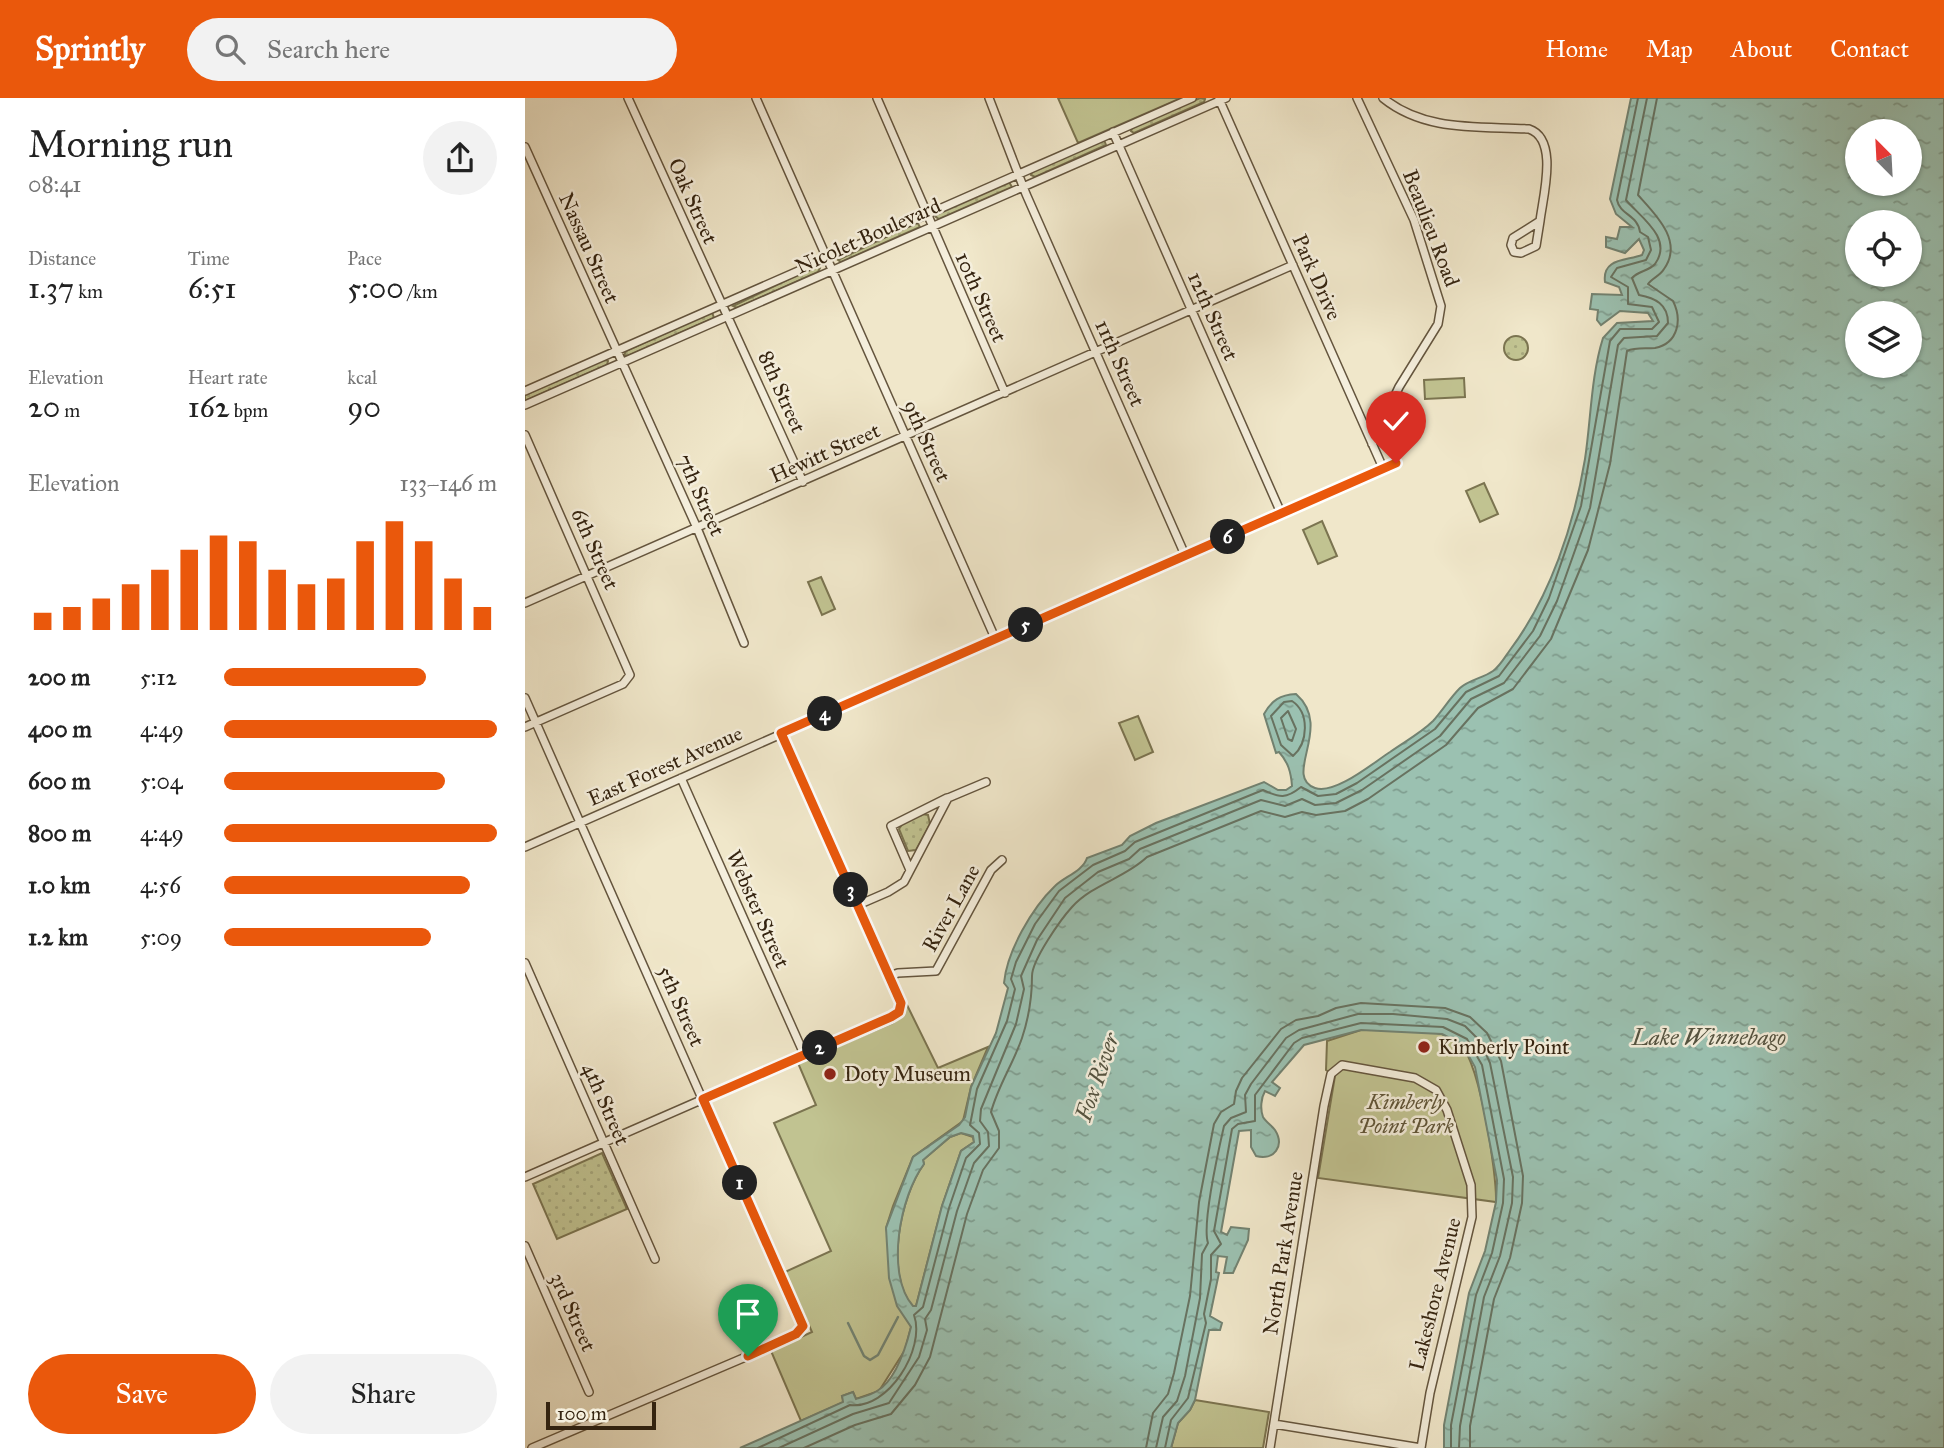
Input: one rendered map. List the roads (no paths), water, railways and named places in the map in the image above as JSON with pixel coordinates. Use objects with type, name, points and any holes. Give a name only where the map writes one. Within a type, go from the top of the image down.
[{"type":"street","name":"Oak Street","points":[[628,98],[721,304],[729,316]]},
{"type":"street","name":"9th Street","points":[[756,98],[995,638]]},
{"type":"street","name":"10th Street","points":[[877,98],[1005,393]]},
{"type":"street","name":"11th Street","points":[[989,98],[1024,185],[1185,555]]},
{"type":"street","name":"Nicolet Boulevard","points":[[525,391],[1192,98]]},
{"type":"street","name":"Beaulieu Road","points":[[1357,98],[1414,219],[1441,306],[1433,335],[1399,387],[1372,444]]},
{"type":"street","points":[[1383,98],[1401,112],[1418,120],[1529,129],[1539,134],[1547,150],[1540,221],[1536,246],[1521,253],[1514,252],[1511,245],[1513,238],[1540,221]]},
{"type":"street","name":"Nicolet Boulevard","points":[[525,405],[1221,99]]},
{"type":"street","name":"Park Drive","points":[[1221,99],[1383,468]]},
{"type":"street","name":"12th Street","points":[[1113,132],[1281,513]]},
{"type":"street","name":"Nassau Street","points":[[525,147],[623,363]]},
{"type":"street","name":"Hewitt Street","points":[[525,603],[1293,265]]},
{"type":"street","name":"8th Street","points":[[729,316],[803,482]]},
{"type":"street","name":"7th Street","points":[[623,363],[697,528],[744,643]]},
{"type":"street","name":"6th Street","points":[[525,435],[629,670],[630,678],[624,684],[535,722]]},
{"type":"street","name":"East Forest Avenue","points":[[525,847],[1396,463]]},
{"type":"street","name":"5th Street","points":[[525,698],[802,1329],[694,1380],[532,1448]]},
{"type":"street","points":[[525,727],[535,722]]},
{"type":"street","points":[[525,1177],[891,1017],[900,1010],[901,1003],[890,976],[781,733]]},
{"type":"street","name":"Webster Street","points":[[681,778],[804,1054]]},
{"type":"street","points":[[910,870],[891,825],[986,782]]},
{"type":"street","points":[[858,905],[895,889],[910,870],[948,798]]},
{"type":"street","name":"River Lane","points":[[890,976],[898,973],[936,971],[991,870],[1002,860]]},
{"type":"street","name":"4th Street","points":[[525,963],[655,1259]]},
{"type":"street","name":"Lakeshore Avenue","points":[[1337,1067],[1356,1065],[1406,1076],[1423,1081],[1436,1090],[1447,1110],[1471,1185],[1474,1200],[1470,1227],[1430,1393],[1421,1448]]},
{"type":"street","name":"North Park Avenue","points":[[1270,1448],[1324,1105],[1329,1081],[1337,1067]]},
{"type":"street","name":"3rd Street","points":[[525,1246],[589,1392]]},
{"type":"street","points":[[1273,1424],[1421,1448]]},
{"type":"water","name":"Lake Winnebago","points":[[1631,98],[1944,98],[1944,1448],[1444,1448],[1444,1425],[1469,1293],[1485,1251],[1496,1202],[1497,1180],[1475,1067],[1462,1044],[1442,1034],[1361,1030],[1304,1045],[1272,1082],[1280,1088],[1275,1096],[1265,1091],[1261,1104],[1262,1114],[1275,1130],[1279,1142],[1273,1154],[1256,1156],[1251,1147],[1251,1130],[1239,1131],[1221,1232],[1227,1235],[1231,1227],[1249,1229],[1248,1240],[1233,1273],[1224,1273],[1227,1257],[1218,1256],[1216,1272],[1219,1273],[1210,1316],[1222,1323],[1220,1330],[1209,1330],[1195,1400],[1178,1423],[1171,1448],[740,1448],[843,1402],[842,1396],[853,1392],[856,1399],[872,1394],[884,1386],[895,1371],[911,1327],[897,1306],[889,1278],[886,1228],[913,1157],[959,1125],[965,1117],[971,1087],[996,1033],[1008,988],[1004,983],[1010,957],[1030,918],[1046,895],[1085,863],[1087,858],[1122,845],[1130,836],[1156,823],[1264,782],[1278,790],[1286,790],[1292,786],[1289,768],[1279,752],[1276,753],[1264,714],[1273,702],[1281,697],[1296,694],[1306,707],[1310,735],[1303,773],[1306,782],[1315,788],[1323,789],[1354,777],[1418,733],[1433,721],[1460,688],[1498,667],[1537,607],[1567,534],[1585,459],[1594,382],[1603,338],[1617,323],[1653,321],[1648,313],[1620,311],[1601,325],[1597,320],[1598,310],[1590,309],[1592,294],[1622,295],[1619,287],[1605,282],[1607,268],[1616,262],[1642,255],[1644,250],[1639,239],[1625,253],[1606,247],[1606,237],[1617,239],[1620,227],[1632,227],[1616,214],[1610,199]],"holes":[[[961,1133],[973,1136],[974,1142],[961,1151],[942,1206],[916,1306],[913,1306],[904,1292],[898,1255],[899,1235],[908,1195],[924,1164],[923,1160],[950,1137]]]},
{"type":"waterway","points":[[848,1323],[864,1356],[870,1360],[878,1355],[898,1317]]},
{"type":"place","name":"Kimberly Point","points":[[1424,1047]]},
{"type":"place","name":"Doty Museum","points":[[830,1074]]},
{"type":"water label","name":"Fox River","points":[[1097,1077]]},
{"type":"park label","name":"Kimberly Point Park","points":[[1406,1114]]}]
